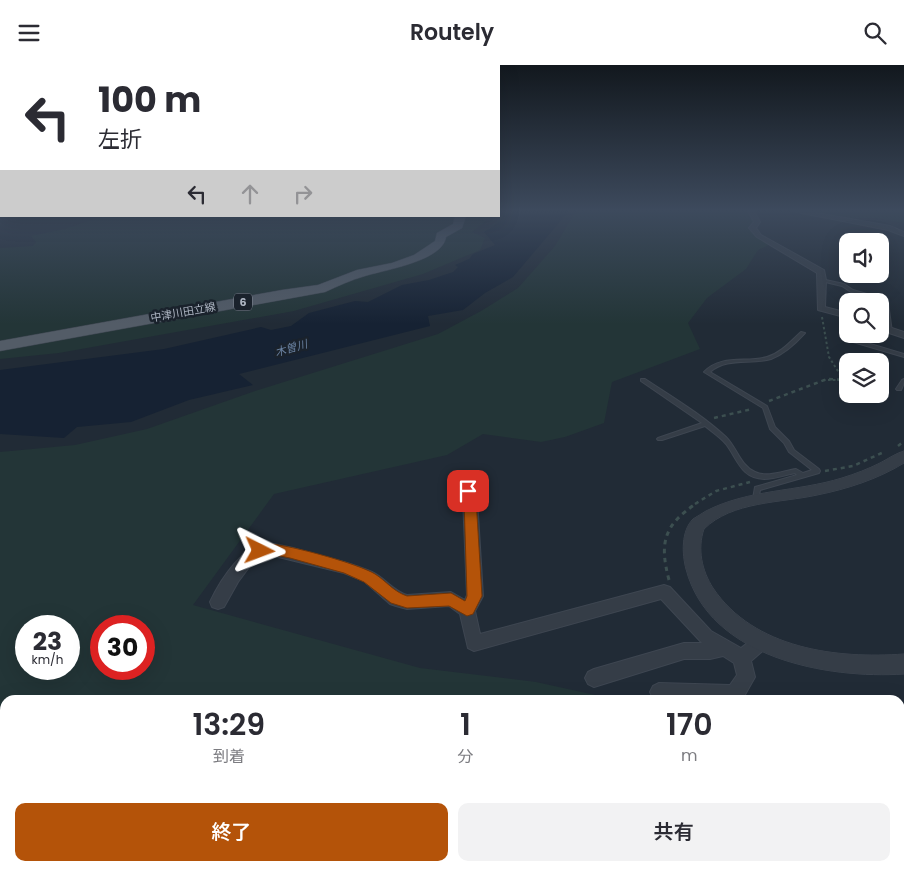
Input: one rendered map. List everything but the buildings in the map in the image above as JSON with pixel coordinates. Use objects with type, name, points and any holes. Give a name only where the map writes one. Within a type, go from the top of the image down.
[{"type":"main road","name":"中津川田立線","points":[[0,347],[282,294],[320,289],[361,273],[395,266],[418,257],[430,249]]},
{"type":"street","points":[[780,249],[821,272],[821,308],[839,314]]},
{"type":"street","points":[[890,331],[904,335]]},
{"type":"street","points":[[904,456],[855,480],[816,490],[756,499],[721,509],[698,524],[692,536],[692,563],[708,597],[731,623],[761,642],[796,653],[854,665],[904,664]]},
{"type":"street","points":[[468,491],[475,596],[467,610],[474,643],[664,592],[705,636],[742,658],[746,677],[735,694],[659,692]]},
{"type":"street","points":[[218,602],[246,560],[260,551],[270,549],[346,568],[369,577],[396,599],[407,602],[451,599],[467,610]]},
{"type":"street","points":[[742,658],[761,642]]},
{"type":"street","points":[[594,678],[684,651],[710,651],[724,648]]},
{"type":"lane","points":[[822,280],[843,285],[852,291],[883,300],[886,303],[890,331]]},
{"type":"lane","points":[[803,333],[776,355],[766,359],[728,363],[716,366],[707,372],[762,405],[772,428],[787,442],[791,451],[816,471]]},
{"type":"lane","points":[[861,343],[904,356]]},
{"type":"lane","points":[[643,380],[704,422],[726,441],[742,466],[751,473],[763,478],[796,471],[803,476]]},
{"type":"lane","points":[[899,389],[904,381]]},
{"type":"lane","points":[[660,439],[704,422]]},
{"type":"lane","points":[[756,499],[756,489],[816,471]]},
{"type":"path","points":[[704,422],[762,405],[827,379],[843,379],[829,357],[821,308]]},
{"type":"path","points":[[816,471],[824,472],[852,466],[904,441]]},
{"type":"shaded area","points":[[0,249],[481,249],[423,274],[294,311],[59,353],[0,359]]},
{"type":"shaded area","points":[[553,249],[761,249],[758,250],[746,269],[707,298],[688,323],[700,349],[612,382],[604,423],[565,437],[541,442],[483,434],[447,455],[274,494],[193,605],[420,668],[536,682],[595,695],[0,695],[0,452],[75,445],[147,429],[255,391],[438,334],[518,288]]},
{"type":"water","name":"木曽川","points":[[486,249],[537,249],[513,277],[485,293],[463,310],[428,316],[430,326],[239,374],[253,385],[189,400],[131,422],[77,427],[64,438],[0,434],[0,370],[164,349],[261,327],[271,330],[291,326],[309,313],[355,301],[368,302],[402,285],[429,280],[453,272],[458,267],[455,265],[469,259],[473,254]]},
{"type":"route","points":[[260,551],[270,549],[346,568],[369,577],[396,599],[407,602],[451,599],[467,610],[475,596],[468,491]]}]
